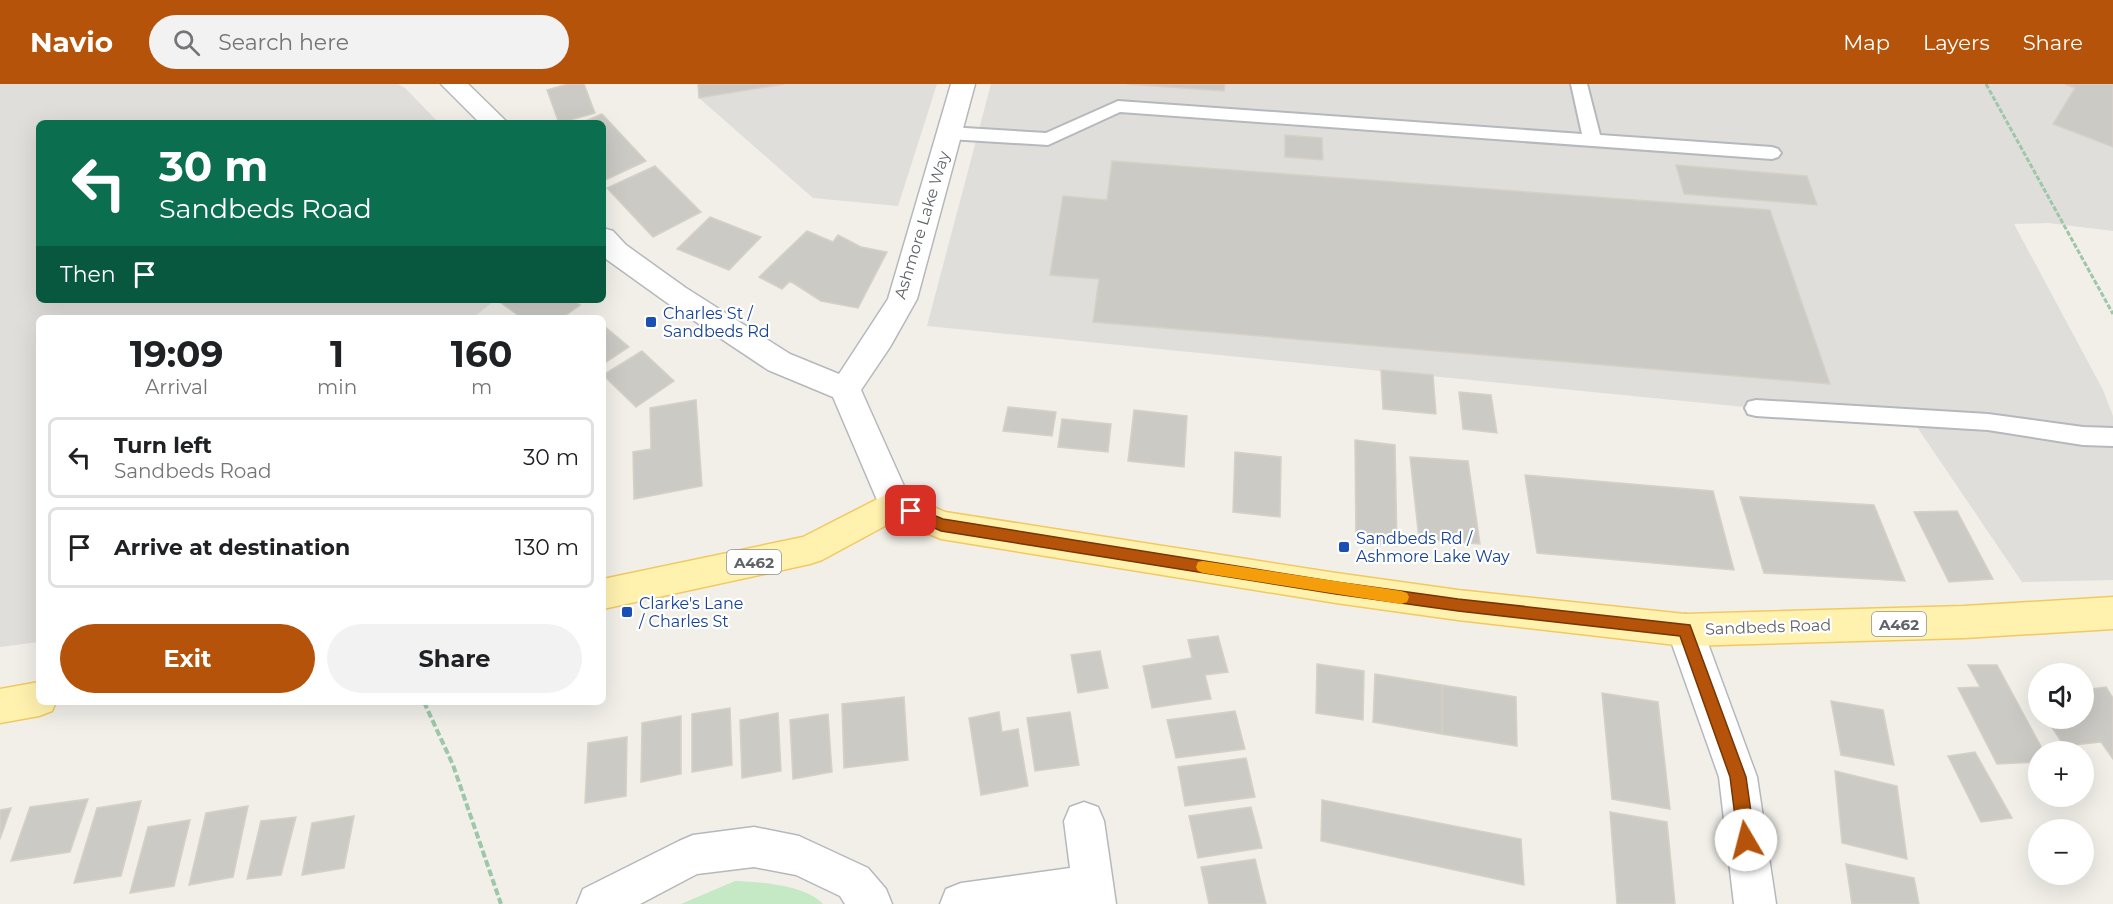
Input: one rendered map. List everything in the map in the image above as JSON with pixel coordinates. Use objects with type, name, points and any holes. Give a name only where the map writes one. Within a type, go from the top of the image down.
[{"type":"main road","name":"A462","points":[[606,593],[810,550],[896,504]]},
{"type":"main road","name":"Sandbeds Road","points":[[896,504],[941,525],[1458,605],[1685,630],[1964,622],[2113,613]]},
{"type":"main road","points":[[0,706],[36,700]]},
{"type":"street","points":[[453,84],[492,120]]},
{"type":"street","name":"Ashmore Lake Way","points":[[845,389],[879,339],[902,298],[963,84]]},
{"type":"street","points":[[606,241],[616,252],[676,295],[779,362],[845,389],[896,504]]},
{"type":"street","points":[[1685,630],[1738,777],[1755,904]]},
{"type":"street","points":[[961,904],[1093,895],[1084,822]]},
{"type":"street","points":[[598,904],[693,855],[754,847],[799,856],[854,882],[871,904]]},
{"type":"lane","points":[[1579,84],[1592,140]]},
{"type":"lane","points":[[949,133],[1048,139],[1118,106],[1772,153]]},
{"type":"lane","points":[[1756,408],[1988,422],[2083,436],[2113,437]]},
{"type":"path","points":[[1986,84],[2113,314]]},
{"type":"path","points":[[425,705],[453,765],[501,904]]},
{"type":"shaded area","points":[[0,84],[398,84],[405,88],[436,120],[36,120],[36,303],[491,303],[477,315],[36,315],[36,642],[0,647]]},
{"type":"shaded area","points":[[698,84],[937,84],[898,206],[813,198],[699,98]]},
{"type":"shaded area","points":[[991,84],[2113,84],[2113,231],[2048,223],[2014,224],[2103,390],[2113,416],[2113,580],[2022,582],[1915,424],[927,326]]},
{"type":"green space","points":[[735,881],[794,889],[823,904],[681,904]]},
{"type":"building","points":[[568,84],[584,84],[595,113],[570,120],[558,120],[547,90]]},
{"type":"building","points":[[698,84],[784,84],[699,98]]},
{"type":"building","points":[[1127,84],[1225,84],[1224,91]]},
{"type":"building","points":[[2065,84],[2113,84],[2113,147],[2053,124],[2075,88]]},
{"type":"building","points":[[602,114],[646,161],[606,180],[606,120],[588,120]]},
{"type":"building","points":[[1285,135],[1322,138],[1323,160],[1285,157]]},
{"type":"building","points":[[1112,161],[1770,210],[1830,384],[1093,322],[1099,279],[1050,275],[1063,196],[1107,200]]},
{"type":"building","points":[[1676,165],[1807,176],[1817,205],[1684,194]]},
{"type":"building","points":[[655,166],[701,212],[653,237],[607,188]]},
{"type":"building","points":[[710,217],[761,237],[729,270],[677,249]]},
{"type":"building","points":[[807,231],[833,242],[838,235],[861,247],[887,252],[858,308],[821,301],[790,281],[782,289],[759,277]]},
{"type":"building","points":[[501,303],[577,303],[580,305],[566,315],[518,315]]},
{"type":"building","points":[[606,328],[629,347],[606,362]]},
{"type":"building","points":[[642,351],[674,381],[636,407],[606,378],[606,373]]},
{"type":"building","points":[[1381,370],[1433,375],[1436,414],[1383,409]]},
{"type":"building","points":[[1459,392],[1491,395],[1497,433],[1463,429]]},
{"type":"building","points":[[696,400],[702,486],[634,499],[633,452],[651,449],[650,408]]},
{"type":"building","points":[[1008,407],[1056,412],[1052,436],[1003,431]]},
{"type":"building","points":[[1134,410],[1187,416],[1184,467],[1128,461]]},
{"type":"building","points":[[1062,419],[1111,424],[1108,452],[1058,447]]},
{"type":"building","points":[[1355,440],[1395,445],[1397,546],[1356,541]]},
{"type":"building","points":[[1235,452],[1281,457],[1280,517],[1233,512]]},
{"type":"building","points":[[1410,457],[1468,461],[1480,544],[1419,539]]},
{"type":"building","points":[[1525,475],[1713,491],[1734,570],[1537,553]]},
{"type":"building","points":[[1740,497],[1874,505],[1905,581],[1764,573]]},
{"type":"building","points":[[1957,511],[1993,579],[1949,582],[1914,512]]},
{"type":"building","points":[[1218,636],[1228,672],[1205,675],[1211,699],[1152,708],[1143,666],[1192,658],[1188,640]]},
{"type":"building","points":[[1100,651],[1108,688],[1078,693],[1071,655]]},
{"type":"building","points":[[1317,664],[1364,671],[1363,720],[1316,713]]},
{"type":"building","points":[[1968,665],[1997,665],[2028,722],[2028,729],[2032,729],[2038,741],[2028,741],[2028,762],[1997,764],[1958,688],[1980,687]]},
{"type":"building","points":[[1375,674],[1442,685],[1442,734],[1373,722]]},
{"type":"building","points":[[1442,685],[1516,697],[1517,746],[1442,734]]},
{"type":"building","points":[[2106,687],[2113,698],[2113,759],[2101,742],[2061,741],[2053,729],[2094,729],[2094,689]]},
{"type":"building","points":[[1602,693],[1658,702],[1670,809],[1612,799]]},
{"type":"building","points":[[904,697],[908,760],[844,768],[842,704]]},
{"type":"building","points":[[1831,701],[1883,710],[1894,765],[1841,755]]},
{"type":"building","points":[[730,708],[732,765],[692,772],[692,714]]},
{"type":"building","points":[[1235,711],[1245,749],[1176,758],[1167,720]]},
{"type":"building","points":[[999,712],[1002,732],[1018,729],[1028,786],[981,795],[969,718]]},
{"type":"building","points":[[1070,712],[1079,765],[1035,771],[1027,718]]},
{"type":"building","points":[[778,713],[781,771],[742,778],[740,720]]},
{"type":"building","points":[[828,714],[832,772],[793,779],[790,720]]},
{"type":"building","points":[[681,716],[681,774],[641,782],[642,723]]},
{"type":"building","points":[[627,737],[626,796],[585,803],[588,743]]},
{"type":"building","points":[[1975,752],[2012,818],[1981,822],[1948,756]]},
{"type":"building","points":[[1246,758],[1255,797],[1185,806],[1178,767]]},
{"type":"building","points":[[1835,771],[1897,786],[1907,859],[1842,843]]},
{"type":"building","points":[[88,799],[70,852],[11,861],[30,807]]},
{"type":"building","points":[[1322,800],[1521,839],[1524,885],[1321,841]]},
{"type":"building","points":[[141,801],[121,876],[74,883],[97,808]]},
{"type":"building","points":[[248,806],[233,877],[189,885],[206,813]]},
{"type":"building","points":[[1251,807],[1262,848],[1198,858],[1189,816]]},
{"type":"building","points":[[11,808],[0,839],[0,810]]},
{"type":"building","points":[[1610,812],[1667,822],[1675,904],[1617,904]]},
{"type":"building","points":[[354,816],[344,868],[302,875],[312,823]]},
{"type":"building","points":[[296,817],[281,875],[247,879],[261,821]]},
{"type":"building","points":[[190,820],[174,886],[130,893],[148,827]]},
{"type":"building","points":[[1255,859],[1266,904],[1209,904],[1201,867]]},
{"type":"building","points":[[1846,864],[1914,878],[1919,904],[1852,904]]},
{"type":"slow traffic","points":[[1203,567],[1401,597]]},
{"type":"place","name":"Charles St / Sandbeds Rd","points":[[651,322]]},
{"type":"place","name":"Sandbeds Rd / Ashmore Lake Way","points":[[1344,547]]},
{"type":"place","name":"Clarke's Lane / Charles St","points":[[627,612]]},
{"type":"route","points":[[911,511],[941,525],[1336,588],[1458,605],[1685,630],[1738,777],[1746,840]]}]
